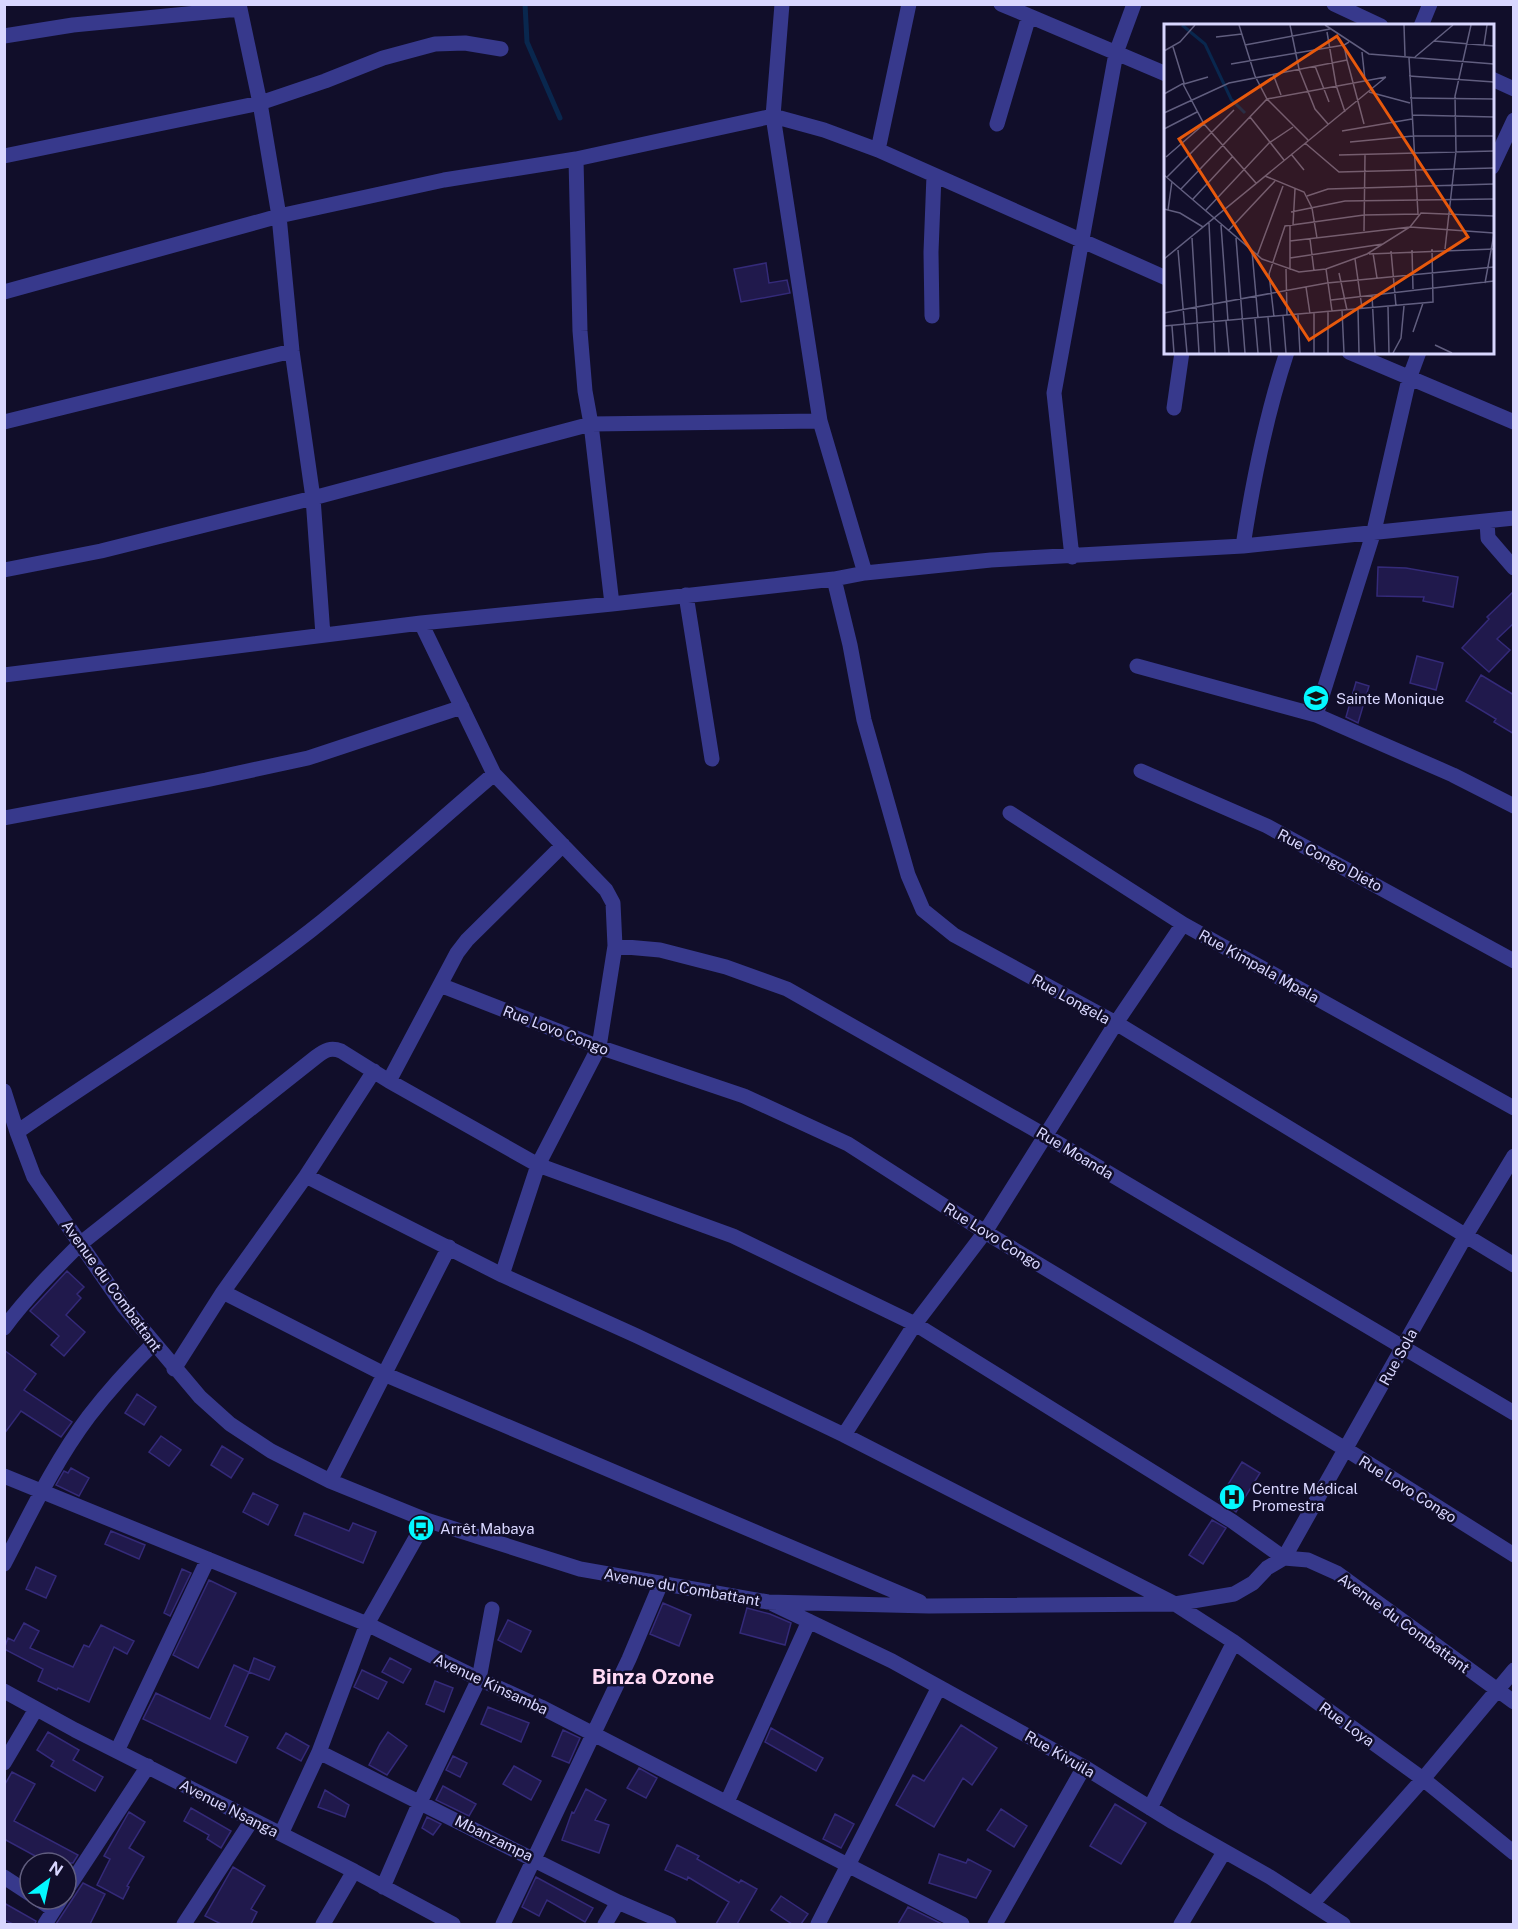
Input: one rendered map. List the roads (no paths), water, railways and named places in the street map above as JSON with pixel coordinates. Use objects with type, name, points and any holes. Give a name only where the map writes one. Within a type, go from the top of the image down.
[{"type":"street","points":[[782,4],[773,116],[820,422],[865,573]]},
{"type":"street","points":[[878,150],[909,4]]},
{"type":"street","points":[[1001,4],[1164,73]]},
{"type":"street","points":[[1072,557],[1054,393],[1116,53],[1134,4]]},
{"type":"street","points":[[1334,4],[1377,24]]},
{"type":"street","points":[[1422,24],[1430,4]]},
{"type":"street","points":[[4,36],[73,25],[239,7],[260,103],[279,216],[292,351],[313,498],[323,635]]},
{"type":"street","points":[[997,124],[1029,16]]},
{"type":"street","points":[[4,156],[260,103],[383,58],[435,44],[465,43],[501,49]]},
{"type":"street","points":[[1494,80],[1514,89]]},
{"type":"street","points":[[4,292],[279,216],[444,180],[571,160],[773,116],[824,130],[878,150],[1164,277]]},
{"type":"street","points":[[1494,163],[1514,120]]},
{"type":"street","points":[[571,160],[585,391],[591,424],[612,604]]},
{"type":"street","points":[[932,316],[931,252],[934,175]]},
{"type":"street","points":[[4,422],[292,351]]},
{"type":"street","points":[[1174,408],[1182,354]]},
{"type":"street","points":[[1243,546],[1253,480],[1267,417],[1286,354]]},
{"type":"street","points":[[1353,354],[1409,379],[1512,419]]},
{"type":"street","points":[[1316,715],[1374,531],[1409,379],[1418,354]]},
{"type":"street","points":[[4,570],[101,551],[313,498],[591,424],[820,422]]},
{"type":"street","points":[[4,675],[421,623],[612,604],[834,579],[865,573],[991,560],[1243,546],[1514,518]]},
{"type":"street","points":[[1487,521],[1488,538],[1514,568]]},
{"type":"street","name":"Rue Longela","points":[[834,579],[850,645],[864,720],[908,875],[924,910],[954,935],[1116,1023],[1514,1265]]},
{"type":"street","points":[[686,595],[712,759]]},
{"type":"street","points":[[421,623],[494,774],[606,890],[613,903],[615,946],[599,1047],[538,1165],[502,1275]]},
{"type":"street","points":[[1137,666],[1316,715],[1453,775],[1514,806]]},
{"type":"street","points":[[4,818],[206,780],[308,758],[462,707]]},
{"type":"street","name":"Rue Congo Dieto","points":[[1141,771],[1267,826],[1514,962]]},
{"type":"street","points":[[17,1132],[86,1083],[181,1024],[310,930],[494,774]]},
{"type":"street","name":"Rue Kimpala Mpala","points":[[1010,813],[1183,924],[1514,1108]]},
{"type":"street","points":[[389,1081],[457,953],[467,940],[563,845]]},
{"type":"street","points":[[844,1436],[915,1324],[985,1232],[1116,1023],[1183,924]]},
{"type":"street","name":"Rue Moanda","points":[[615,946],[682,956],[726,967],[787,989],[1046,1136],[1514,1413]]},
{"type":"street","name":"Rue Lovo Congo","points":[[440,985],[599,1047],[744,1096],[848,1144],[985,1232],[1347,1450],[1514,1556]]},
{"type":"street","points":[[4,1328],[43,1281],[80,1244],[324,1051],[333,1048],[538,1165],[734,1236],[915,1324],[1232,1521],[1284,1558]]},
{"type":"street","points":[[174,1369],[223,1292],[306,1176],[374,1071]]},
{"type":"street","name":"Avenue du Combattant","points":[[4,1091],[34,1177],[124,1307],[200,1397],[230,1424],[271,1451],[330,1481],[426,1520],[580,1569],[768,1602],[929,1606],[1174,1604],[1234,1594],[1253,1583],[1267,1568],[1284,1558],[1308,1560],[1337,1573],[1514,1702]]},
{"type":"street","name":"Rue Sola","points":[[1284,1558],[1347,1450],[1466,1235],[1514,1156]]},
{"type":"street","name":"Rue Loya","points":[[306,1176],[502,1275],[637,1336],[844,1436],[1174,1604],[1234,1642],[1424,1779],[1514,1853]]},
{"type":"street","points":[[330,1481],[449,1247]]},
{"type":"street","points":[[223,1292],[384,1374],[929,1606]]},
{"type":"street","points":[[4,1564],[42,1491],[88,1417],[120,1378],[154,1343]]},
{"type":"street","name":"Avenue Kinsamba","points":[[4,1476],[367,1624],[541,1707],[962,1924]]},
{"type":"street","points":[[281,1834],[319,1752],[367,1624],[426,1520]]},
{"type":"street","points":[[117,1751],[208,1559]]},
{"type":"street","points":[[503,1924],[629,1659],[661,1583]]},
{"type":"street","name":"Rue Kivuila","points":[[768,1602],[892,1661],[1084,1767],[1224,1852],[1270,1877],[1343,1924]]},
{"type":"street","points":[[383,1887],[420,1802],[479,1679],[492,1609]]},
{"type":"street","points":[[727,1802],[809,1622]]},
{"type":"street","points":[[1150,1808],[1234,1642]]},
{"type":"street","points":[[1312,1904],[1424,1779],[1514,1670]]},
{"type":"street","points":[[818,1924],[939,1687]]},
{"type":"street","name":"Avenue Nsanga","points":[[4,1691],[453,1924]]},
{"type":"street","points":[[4,1763],[36,1709]]},
{"type":"street","name":"Mbanzampa","points":[[319,1752],[618,1902],[669,1924]]},
{"type":"street","points":[[78,1874],[148,1766]]},
{"type":"street","points":[[995,1924],[1084,1767]]},
{"type":"street","points":[[184,1924],[252,1820]]},
{"type":"street","points":[[1181,1924],[1224,1852]]},
{"type":"street","points":[[323,1924],[354,1871]]},
{"type":"street","points":[[4,1878],[18,1887]]},
{"type":"street","points":[[605,1924],[618,1902]]},
{"type":"street","points":[[45,1924],[53,1911]]},
{"type":"waterway","points":[[525,4],[527,42],[560,118]]},
{"type":"place","name":"Sainte Monique","points":[[1316,698]]},
{"type":"place","name":"Centre Médical Promestra","points":[[1232,1497]]},
{"type":"place","name":"Arrêt Mabaya","points":[[421,1528]]},
{"type":"district","name":"Binza Ozone","points":[[653,1676]]}]
